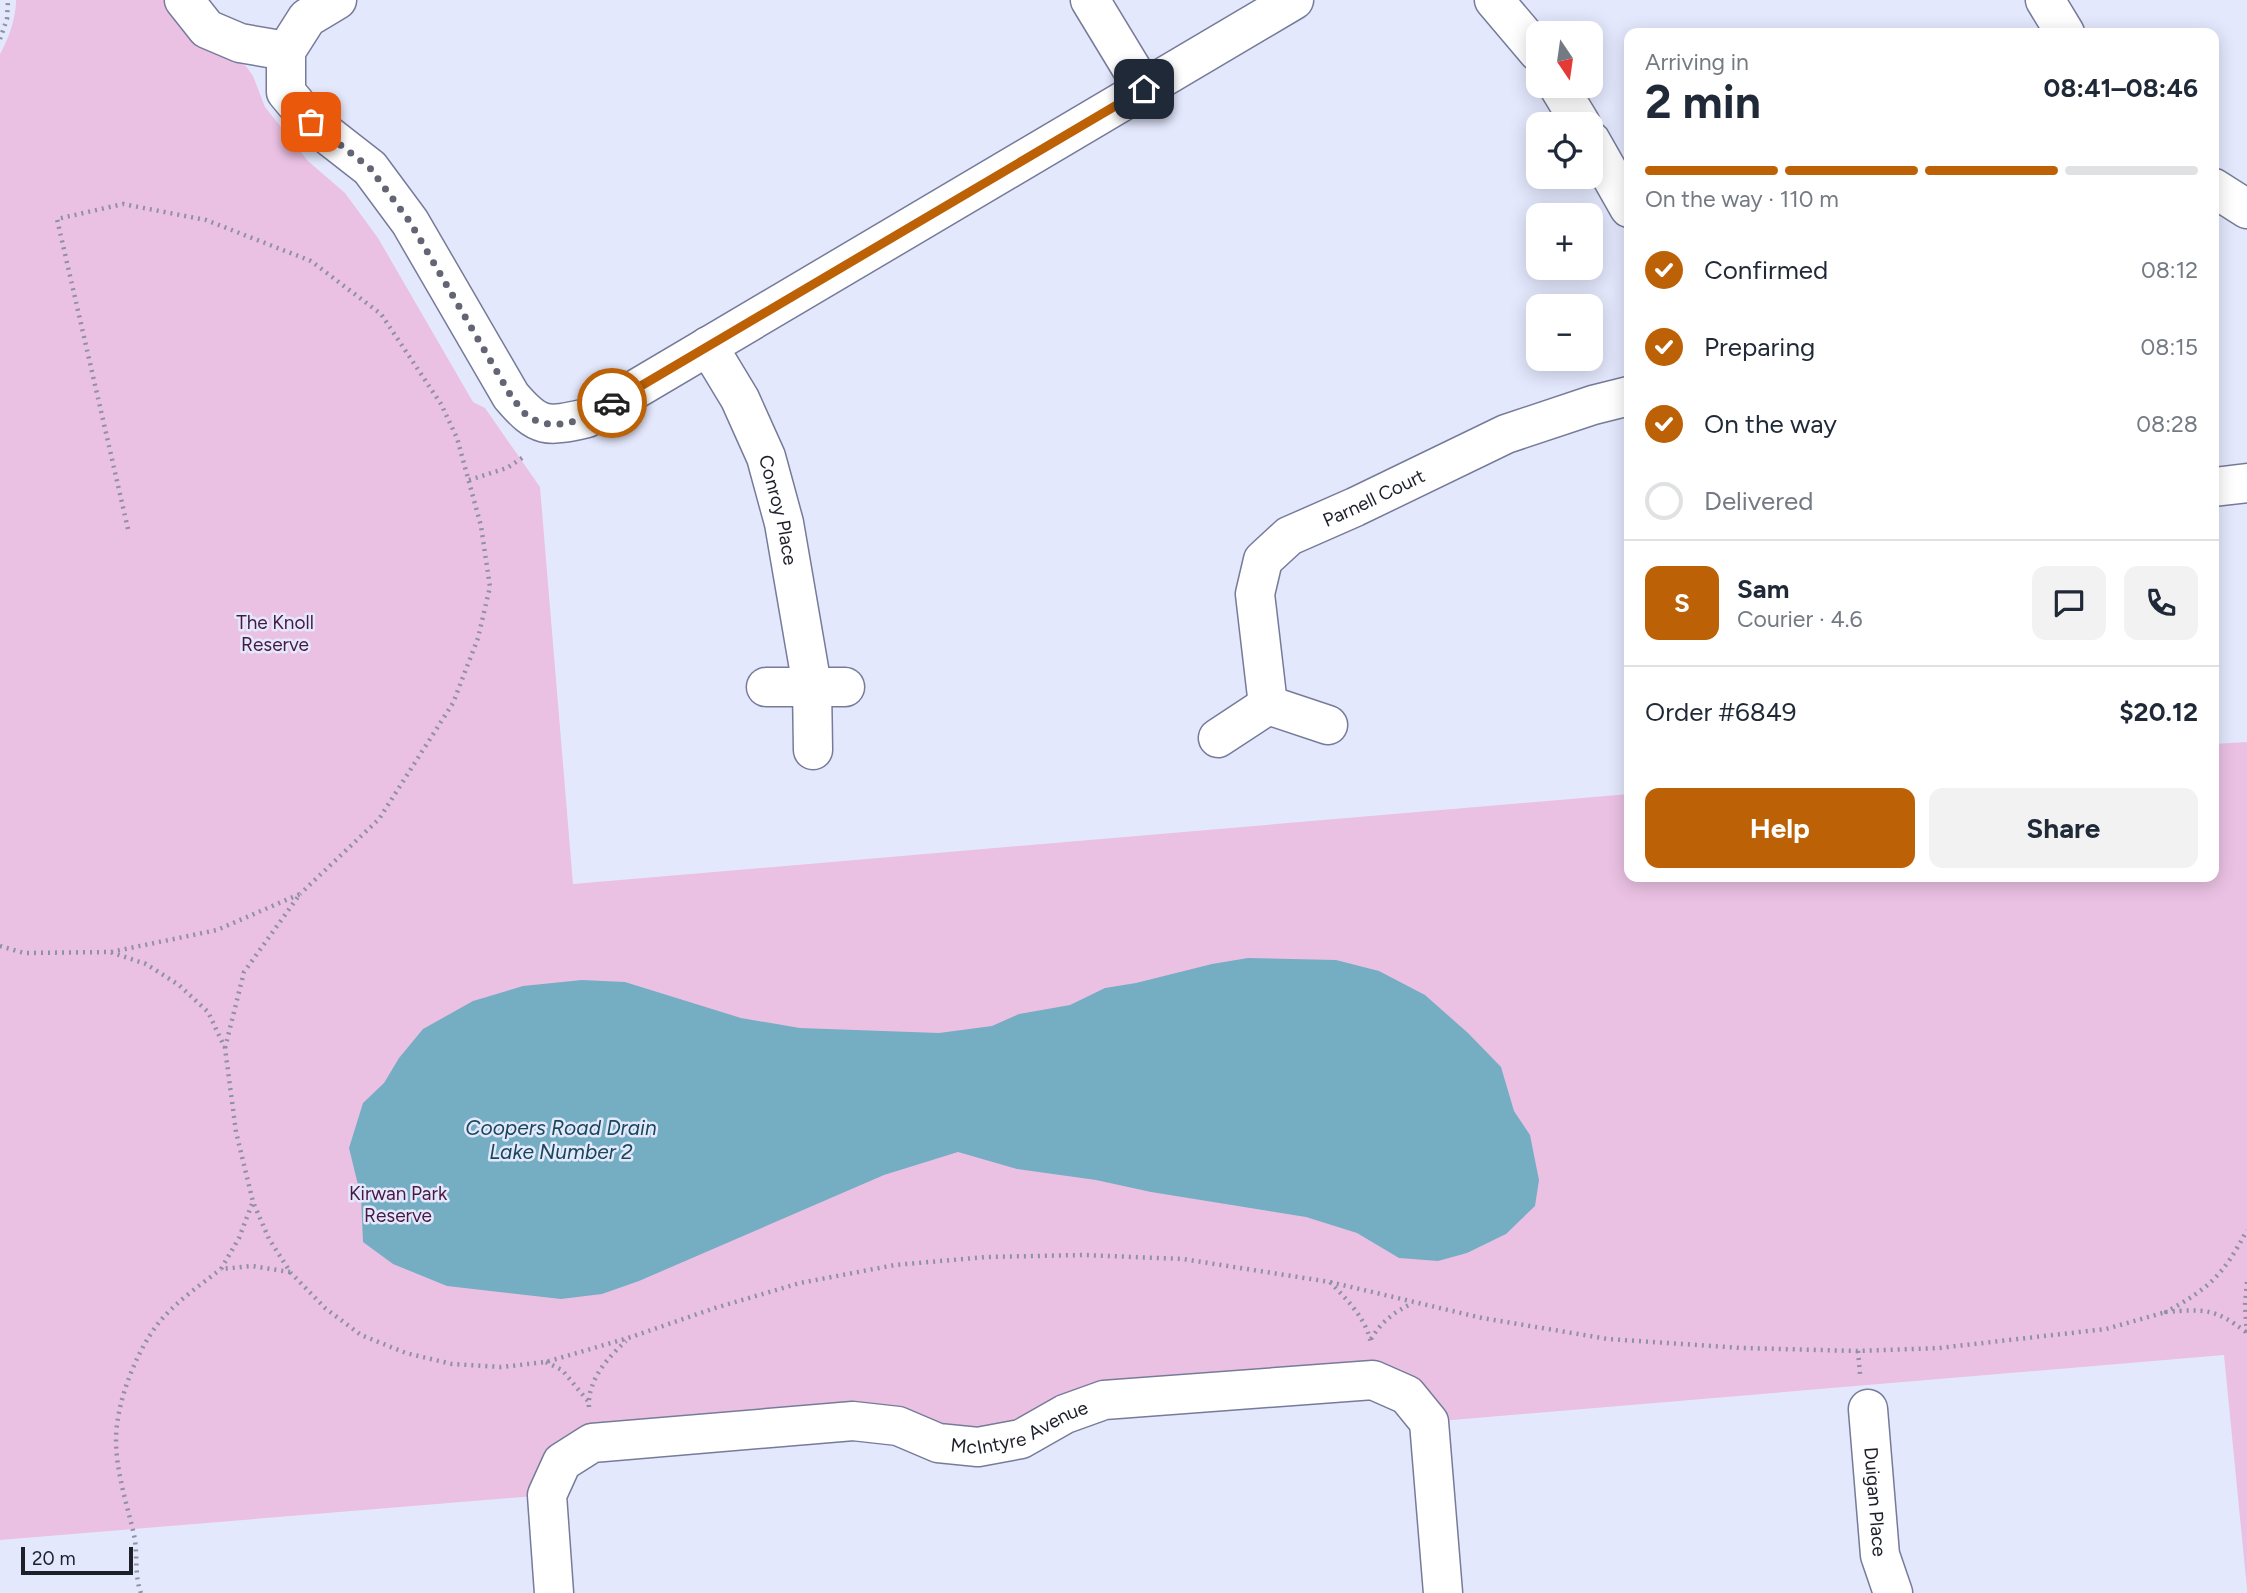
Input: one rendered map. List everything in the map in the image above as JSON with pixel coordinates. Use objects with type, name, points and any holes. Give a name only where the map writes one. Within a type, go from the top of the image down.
[{"type":"street","points":[[184,0],[207,29],[240,43],[286,51]]},
{"type":"street","points":[[337,0],[307,18],[286,51],[286,92],[311,122],[370,168],[410,222],[511,396],[528,416],[554,426],[587,418],[1294,0]]},
{"type":"street","points":[[1090,0],[1144,89]]},
{"type":"street","points":[[1494,0],[1526,37]]},
{"type":"street","points":[[1518,0],[1526,21]]},
{"type":"street","points":[[2045,0],[2062,28]]},
{"type":"street","points":[[1603,162],[1624,199]]},
{"type":"street","points":[[2219,191],[2247,209]]},
{"type":"street","name":"Conroy Place","points":[[708,346],[740,398],[766,457],[828,687],[813,750]]},
{"type":"street","name":"Parnell Court","points":[[1268,705],[1255,594],[1263,559],[1289,536],[1506,434],[1624,397]]},
{"type":"street","points":[[2219,486],[2247,483]]},
{"type":"street","points":[[766,687],[828,687]]},
{"type":"street","points":[[1218,738],[1268,705],[1328,725]]},
{"type":"street","name":"McIntyre Avenue","points":[[554,1593],[547,1495],[562,1462],[592,1443],[853,1421],[898,1426],[938,1443],[978,1447],[1021,1440],[1065,1414],[1104,1400],[1373,1380],[1407,1395],[1429,1422],[1443,1593]]},
{"type":"street","name":"Duigan Place","points":[[1868,1409],[1880,1555],[1893,1593]]},
{"type":"path","points":[[0,39],[8,19],[8,0]]},
{"type":"path","points":[[128,529],[57,219],[123,204],[206,220],[311,261],[381,314],[441,404],[457,438],[481,526],[490,587],[478,638],[453,703],[379,819],[300,894],[244,972],[225,1048]]},
{"type":"path","points":[[469,480],[507,468],[521,459],[554,426]]},
{"type":"path","points":[[0,946],[24,953],[110,952],[217,930],[300,894]]},
{"type":"path","points":[[110,952],[146,964],[179,985],[208,1012],[225,1048],[236,1132],[253,1202],[269,1239],[291,1273],[326,1308],[361,1335],[406,1353],[452,1363],[501,1367],[546,1362],[800,1283],[895,1265],[986,1257],[1084,1255],[1182,1259],[1330,1282],[1482,1318],[1608,1339],[1742,1348],[1858,1351],[1939,1348],[2106,1329],[2166,1312],[2198,1309],[2224,1315],[2246,1334]]},
{"type":"path","points":[[141,1593],[135,1538],[121,1480],[116,1439],[121,1401],[135,1362],[157,1325],[187,1295],[221,1269],[239,1238],[253,1202]]},
{"type":"path","points":[[2166,1312],[2194,1297],[2213,1281],[2231,1259],[2247,1230]]},
{"type":"path","points":[[221,1269],[252,1266],[291,1273]]},
{"type":"path","points":[[1330,1282],[1351,1304],[1364,1323],[1371,1340],[1380,1325],[1393,1313],[1413,1303]]},
{"type":"path","points":[[2246,1334],[2247,1282]]},
{"type":"path","points":[[546,1362],[562,1370],[589,1402],[595,1380],[608,1357],[628,1338]]},
{"type":"green space","name":"Kirwan Park Reserve","points":[[16,0],[164,0],[186,31],[204,47],[246,66],[253,76],[265,107],[308,161],[345,193],[378,238],[473,402],[485,408],[540,487],[573,884],[1624,794],[1624,882],[2219,882],[2219,744],[2247,742],[2247,1589],[2224,1355],[1429,1422],[1407,1395],[1104,1400],[1021,1439],[898,1426],[592,1443],[547,1495],[0,1540],[0,54],[15,14]]},
{"type":"water","name":"Coopers Road Drain Lake Number 2","points":[[1248,958],[1336,960],[1379,971],[1425,995],[1501,1067],[1514,1111],[1530,1135],[1539,1180],[1535,1206],[1506,1234],[1467,1253],[1438,1261],[1399,1258],[1357,1233],[1306,1217],[1017,1169],[958,1152],[884,1175],[639,1281],[602,1294],[561,1299],[447,1286],[393,1264],[363,1242],[361,1197],[349,1148],[363,1103],[384,1083],[399,1058],[423,1029],[473,1001],[523,986],[582,980],[625,982],[741,1018],[800,1028],[939,1033],[992,1026],[1019,1014],[1070,1005],[1105,988]]},
{"type":"way so far","points":[[311,122],[370,168],[410,222],[511,396],[528,416],[554,426],[587,418],[612,403]]},
{"type":"route","points":[[612,403],[1144,89]]},
{"type":"park label","name":"The Knoll Reserve","points":[[275,633]]}]
